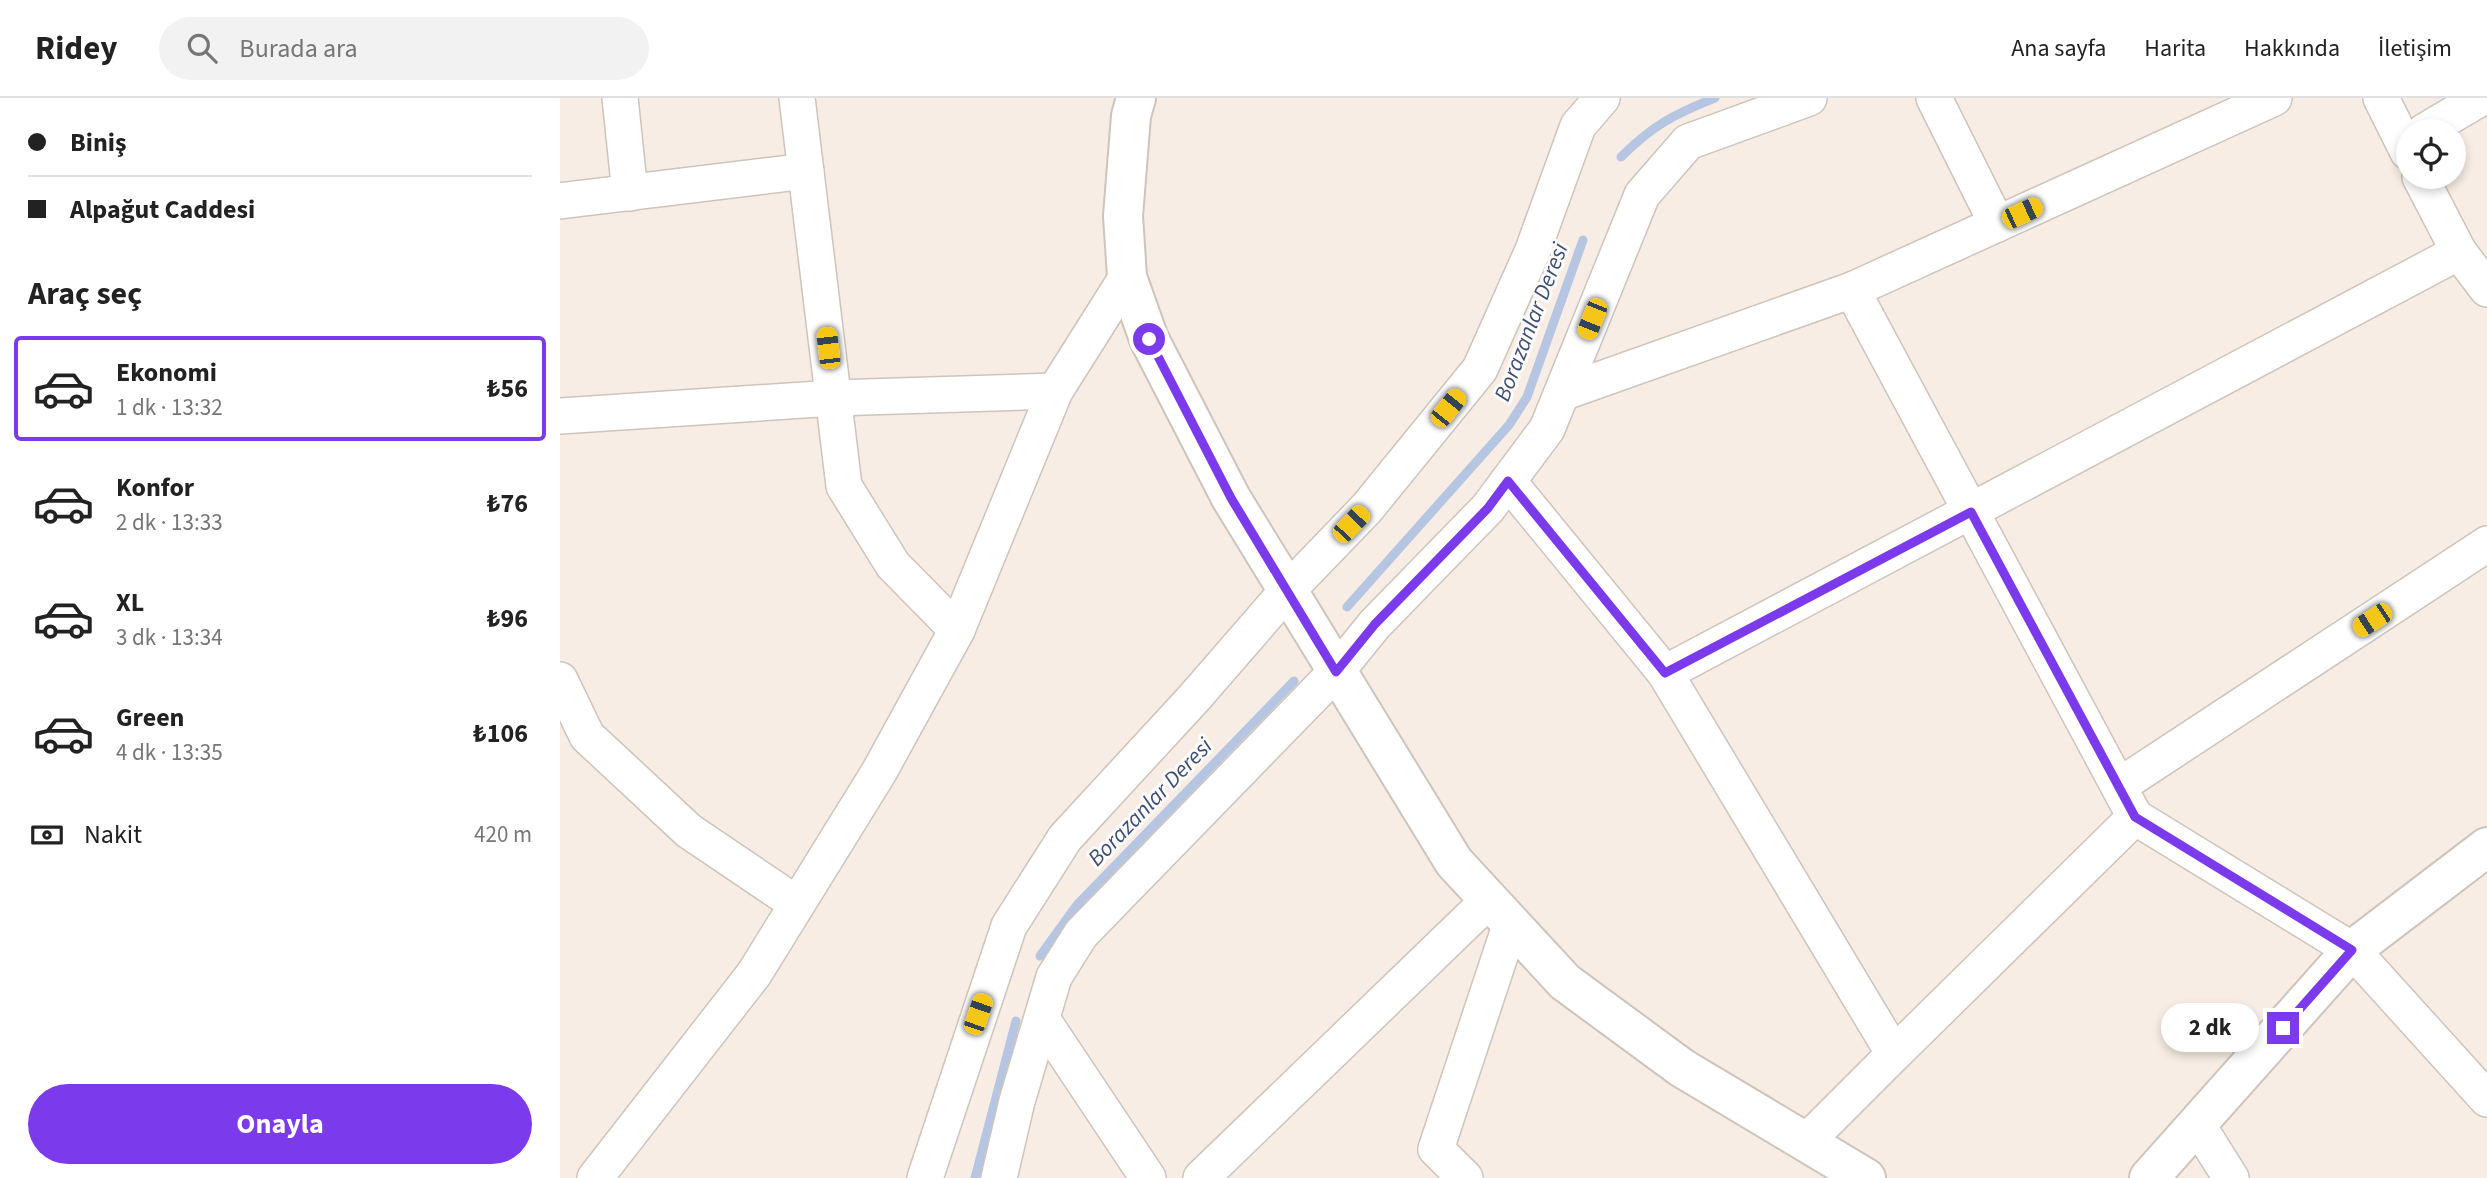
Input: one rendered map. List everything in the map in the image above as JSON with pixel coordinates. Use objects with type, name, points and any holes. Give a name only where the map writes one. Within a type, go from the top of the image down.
[{"type":"main road","points":[[1136,98],[1131,117],[1123,216],[1127,277],[1149,339],[1231,498],[1454,862],[1565,982],[1682,1068],[1866,1178]]},
{"type":"main road","points":[[2149,1178],[2352,950],[2487,847]]},
{"type":"street","points":[[620,98],[630,193]]},
{"type":"street","points":[[797,98],[845,486],[893,565],[957,630]]},
{"type":"street","points":[[925,1178],[1009,926],[1065,838],[1195,698],[1287,591],[1367,508],[1480,369],[1533,250],[1578,126],[1602,98]]},
{"type":"street","points":[[999,1178],[1017,1101],[1054,977],[1081,934],[1336,672],[1375,624],[1488,508],[1547,429],[1642,195],[1688,142],[1809,98]]},
{"type":"street","points":[[1934,98],[1997,224]]},
{"type":"street","points":[[1562,393],[1852,290],[2274,98]]},
{"type":"street","points":[[2381,98],[2396,120]]},
{"type":"street","points":[[2448,119],[2481,98]]},
{"type":"street","points":[[560,201],[806,171]]},
{"type":"street","points":[[2426,189],[2459,252],[2487,289]]},
{"type":"street","points":[[1665,673],[2459,252]]},
{"type":"street","points":[[595,1178],[754,974],[878,772],[957,630],[1055,391],[1127,277]]},
{"type":"street","points":[[1852,290],[2135,817],[2352,950],[2487,1098]]},
{"type":"street","points":[[560,416],[834,398],[1055,391]]},
{"type":"street","points":[[1508,481],[1665,673],[1894,1054]]},
{"type":"street","points":[[2119,786],[2487,544]]},
{"type":"street","points":[[560,680],[587,736],[689,831],[797,904]]},
{"type":"street","points":[[1807,1141],[2135,817]]},
{"type":"street","points":[[1465,1178],[1435,1163],[1500,912]]},
{"type":"street","points":[[1201,1178],[1500,912]]},
{"type":"street","points":[[1042,1019],[1148,1178]]},
{"type":"street","points":[[2197,1124],[2231,1178]]},
{"type":"waterway","name":"Borazanlar Deresi","points":[[1621,157],[1664,122],[1715,98]]},
{"type":"waterway","name":"Borazanlar Deresi","points":[[1347,607],[1509,425],[1527,397],[1583,240]]},
{"type":"waterway","name":"Borazanlar Deresi","points":[[1040,956],[1077,905],[1294,681]]},
{"type":"waterway","name":"Borazanlar Deresi","points":[[975,1178],[1016,1021]]},
{"type":"route","points":[[1149,339],[1231,498],[1336,672],[1375,624],[1488,508],[1508,481],[1665,673],[1971,512],[2135,817],[2352,950],[2283,1028]]}]
